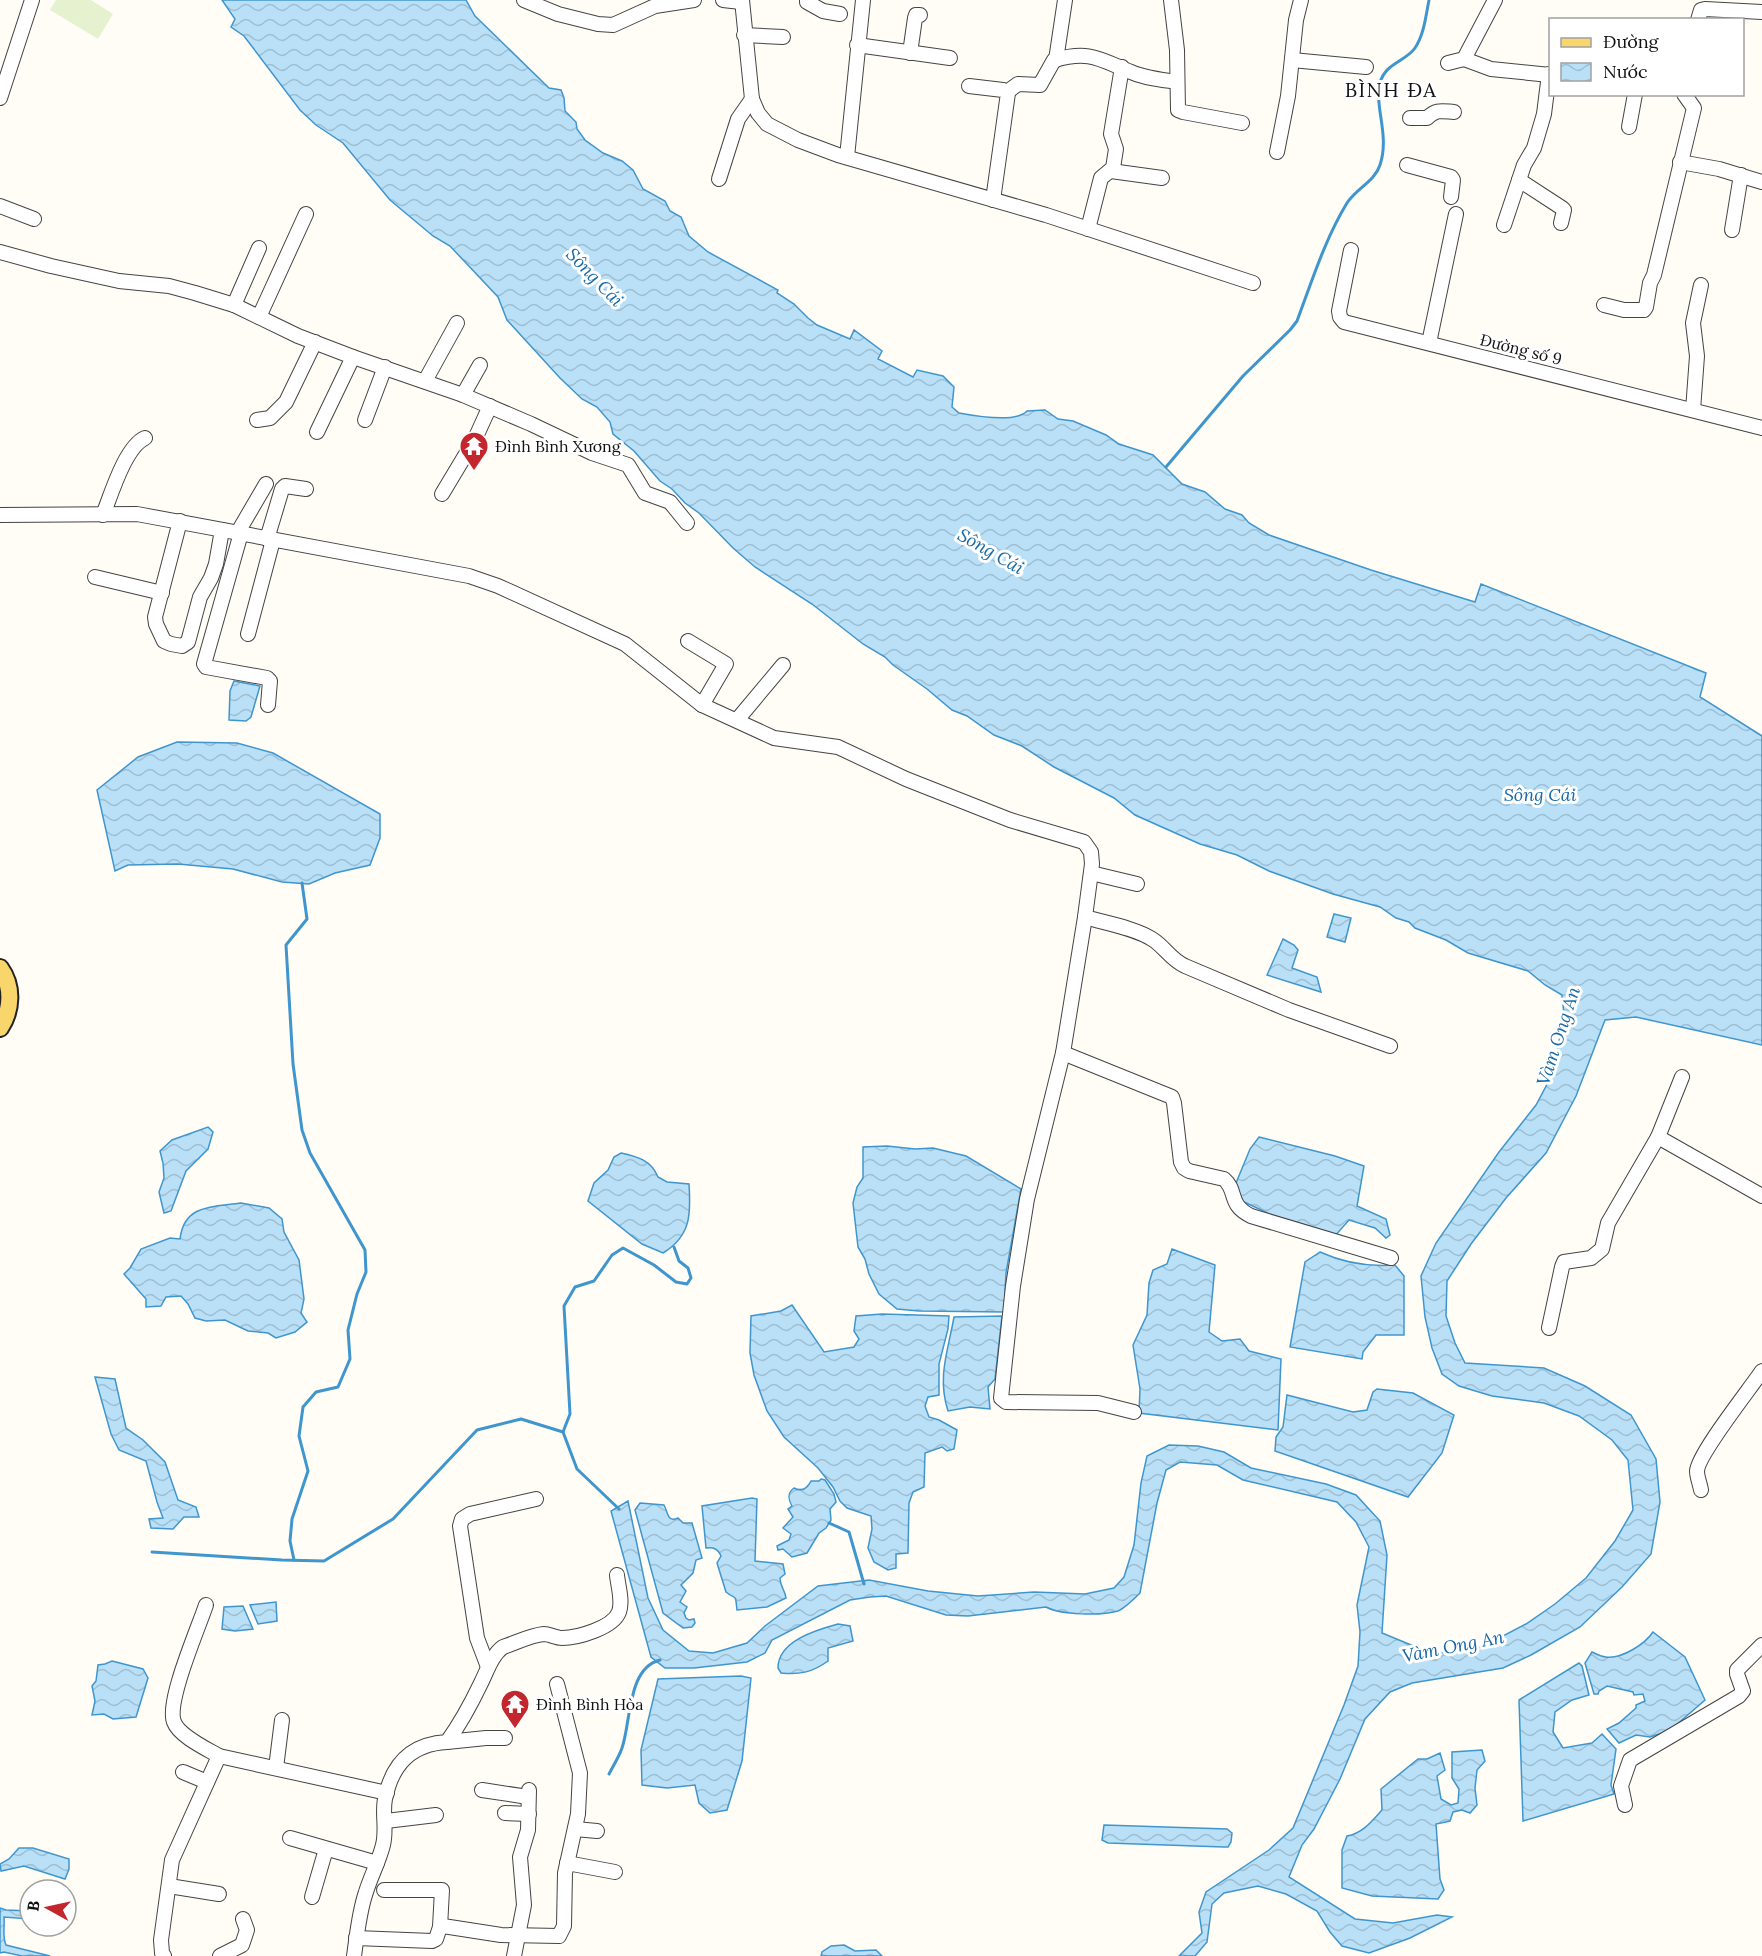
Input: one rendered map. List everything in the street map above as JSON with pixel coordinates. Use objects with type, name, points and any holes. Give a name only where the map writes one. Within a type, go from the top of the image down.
[{"type":"main road","points":[[0,968],[9,987],[10,1004],[0,1028]]},
{"type":"street","points":[[0,98],[32,0]]},
{"type":"street","points":[[524,0],[558,14],[598,24],[613,25],[655,6],[694,0]]},
{"type":"street","points":[[723,0],[741,1],[752,99],[758,113],[767,124],[798,140],[847,157],[1088,229],[1253,283]]},
{"type":"street","points":[[807,0],[823,11],[840,14]]},
{"type":"street","points":[[847,157],[863,0]]},
{"type":"street","points":[[1056,60],[1065,0]]},
{"type":"street","points":[[1171,0],[1177,50],[1178,110],[1242,123]]},
{"type":"street","points":[[1277,152],[1288,96],[1296,20],[1301,0]]},
{"type":"street","points":[[1464,59],[1494,0]]},
{"type":"street","points":[[1699,18],[1701,10],[1705,9],[1762,12]]},
{"type":"street","points":[[910,53],[915,18],[916,15],[920,15]]},
{"type":"street","points":[[744,35],[783,37]]},
{"type":"street","points":[[857,45],[950,58]]},
{"type":"street","points":[[969,86],[1007,92],[1018,84],[1040,85],[1050,65],[1056,60],[1091,55],[1136,74],[1177,82]]},
{"type":"street","points":[[1448,63],[1464,59],[1491,69],[1549,75]]},
{"type":"street","points":[[1292,60],[1366,67]]},
{"type":"street","points":[[1088,229],[1101,178],[1111,171],[1116,148],[1111,134],[1122,67]]},
{"type":"street","points":[[1504,225],[1519,180],[1534,148],[1544,114],[1549,82]]},
{"type":"street","points":[[993,200],[1007,92]]},
{"type":"street","points":[[1629,127],[1635,96]]},
{"type":"street","points":[[1604,304],[1624,310],[1644,310],[1646,307],[1650,283],[1695,108],[1683,96]]},
{"type":"street","points":[[719,179],[738,119],[752,99]]},
{"type":"street","points":[[1410,118],[1427,118],[1437,111],[1454,112]]},
{"type":"street","points":[[1680,162],[1719,169],[1762,182]]},
{"type":"street","points":[[1407,165],[1451,177],[1453,180],[1451,197]]},
{"type":"street","points":[[1111,171],[1162,178]]},
{"type":"street","points":[[1732,230],[1741,175]]},
{"type":"street","points":[[1519,180],[1564,210],[1561,223]]},
{"type":"street","points":[[0,207],[34,219]]},
{"type":"street","points":[[259,317],[306,214]]},
{"type":"street","points":[[1429,343],[1456,214]]},
{"type":"street","points":[[234,305],[259,248]]},
{"type":"street","name":"Đường số 9","points":[[1351,250],[1340,317],[1344,322],[1762,428]]},
{"type":"street","points":[[0,252],[119,281],[177,288],[234,305],[352,357],[463,395],[592,453],[628,465],[645,493],[673,504],[687,523]]},
{"type":"street","points":[[1693,410],[1697,356],[1693,323],[1701,285]]},
{"type":"street","points":[[425,381],[457,323]]},
{"type":"street","points":[[257,420],[270,418],[286,402],[315,342]]},
{"type":"street","points":[[317,432],[352,357]]},
{"type":"street","points":[[463,395],[480,365]]},
{"type":"street","points":[[364,420],[385,368]]},
{"type":"street","points":[[442,494],[475,439],[490,406]]},
{"type":"street","points":[[103,514],[130,454],[135,445],[145,438]]},
{"type":"street","points":[[266,484],[240,533],[204,664],[206,667],[267,678],[270,681],[268,705]]},
{"type":"street","points":[[248,634],[282,489],[285,486],[306,489]]},
{"type":"street","points":[[0,515],[137,514],[469,576],[498,586],[625,644],[702,705],[774,738],[838,747],[906,779],[1010,820],[1084,842],[1091,852],[1091,873],[1085,917],[1063,1053],[1027,1199],[1013,1286],[1001,1398],[1006,1402],[1098,1403],[1134,1412]]},
{"type":"street","points":[[180,521],[156,617],[161,637],[171,644],[182,645],[188,642],[200,597],[211,578],[220,549],[222,531]]},
{"type":"street","points":[[95,577],[162,593]]},
{"type":"street","points":[[688,641],[726,664],[702,705]]},
{"type":"street","points":[[737,720],[783,665]]},
{"type":"street","points":[[1091,873],[1137,884]]},
{"type":"street","points":[[1085,917],[1146,936],[1155,941],[1174,960],[1185,966],[1289,1010],[1390,1046]]},
{"type":"street","points":[[1063,1053],[1172,1097],[1181,1162],[1184,1168],[1224,1179],[1228,1183],[1234,1202],[1241,1211],[1391,1258]]},
{"type":"street","points":[[1549,1328],[1564,1262],[1592,1258],[1602,1249],[1608,1223],[1658,1137],[1682,1077]]},
{"type":"street","points":[[1658,1137],[1762,1196]]},
{"type":"street","points":[[1701,1490],[1697,1473],[1699,1466],[1712,1441],[1762,1371]]},
{"type":"street","points":[[488,1667],[477,1638],[460,1526],[462,1519],[470,1514],[536,1499]]},
{"type":"street","points":[[447,1742],[458,1727],[488,1667],[503,1647],[545,1634],[559,1638],[574,1637],[597,1630],[619,1614],[621,1603],[616,1575]]},
{"type":"street","points":[[206,1605],[176,1690],[173,1713],[175,1724],[189,1738],[219,1756],[387,1793]]},
{"type":"street","points":[[1625,1805],[1622,1786],[1630,1760],[1739,1696],[1743,1691],[1737,1670],[1762,1645]]},
{"type":"street","points":[[440,1927],[518,1936],[555,1937],[562,1932],[567,1863],[580,1796],[580,1773],[557,1684]]},
{"type":"street","points":[[276,1768],[282,1720]]},
{"type":"street","points":[[354,1956],[365,1894],[383,1844],[386,1821],[385,1805],[391,1777],[408,1754],[429,1743],[505,1738]]},
{"type":"street","points":[[164,1956],[161,1940],[172,1860],[219,1756]]},
{"type":"street","points":[[183,1772],[207,1782]]},
{"type":"street","points":[[482,1790],[528,1793],[529,1814],[526,1840],[520,1857],[524,1905],[514,1956]]},
{"type":"street","points":[[505,1813],[529,1814]]},
{"type":"street","points":[[386,1821],[436,1815]]},
{"type":"street","points":[[575,1830],[597,1832]]},
{"type":"street","points":[[290,1838],[377,1863]]},
{"type":"street","points":[[312,1897],[326,1848]]},
{"type":"street","points":[[567,1863],[615,1872]]},
{"type":"street","points":[[169,1886],[219,1894]]},
{"type":"street","points":[[356,1938],[432,1941],[436,1939],[440,1927],[442,1890],[384,1890]]},
{"type":"street","points":[[220,1956],[242,1945],[247,1930],[243,1918]]},
{"type":"green space","points":[[56,0],[91,0],[113,14],[98,39],[50,10]]},
{"type":"water","name":"Sông Cái","points":[[222,0],[466,0],[475,16],[549,88],[561,90],[565,111],[576,122],[577,129],[585,140],[603,153],[622,161],[633,170],[643,189],[665,201],[670,211],[681,217],[689,236],[708,252],[778,290],[777,293],[794,304],[817,325],[850,339],[854,330],[882,351],[878,359],[913,377],[917,370],[943,376],[954,387],[952,407],[959,413],[1005,418],[1022,415],[1027,411],[1045,410],[1058,419],[1073,421],[1106,435],[1119,444],[1153,455],[1182,484],[1205,492],[1225,509],[1242,515],[1249,523],[1269,535],[1475,602],[1481,584],[1706,673],[1700,697],[1762,736],[1762,1045],[1636,1017],[1605,1020],[1576,1096],[1546,1153],[1506,1198],[1471,1244],[1447,1281],[1446,1316],[1465,1363],[1544,1368],[1585,1386],[1631,1415],[1656,1459],[1660,1502],[1651,1554],[1622,1587],[1580,1627],[1531,1655],[1503,1668],[1412,1683],[1390,1692],[1365,1719],[1340,1779],[1314,1829],[1302,1845],[1289,1877],[1355,1919],[1393,1923],[1437,1915],[1452,1917],[1410,1938],[1369,1953],[1342,1946],[1317,1911],[1286,1894],[1258,1886],[1224,1893],[1212,1904],[1207,1942],[1195,1956],[1179,1956],[1202,1933],[1199,1912],[1206,1892],[1269,1850],[1293,1828],[1358,1666],[1360,1632],[1357,1605],[1369,1547],[1356,1522],[1337,1502],[1243,1480],[1217,1465],[1180,1462],[1166,1470],[1157,1503],[1140,1593],[1118,1611],[1081,1614],[1061,1612],[1046,1607],[968,1616],[946,1615],[886,1596],[870,1597],[850,1600],[772,1640],[765,1653],[747,1662],[694,1668],[665,1668],[651,1657],[611,1511],[628,1501],[648,1598],[663,1630],[689,1651],[713,1653],[747,1643],[765,1626],[818,1586],[869,1580],[928,1591],[978,1596],[1034,1592],[1085,1594],[1114,1588],[1124,1577],[1134,1545],[1141,1483],[1147,1456],[1169,1445],[1198,1446],[1224,1452],[1251,1468],[1326,1484],[1356,1495],[1380,1521],[1387,1555],[1382,1633],[1416,1647],[1444,1653],[1484,1646],[1526,1624],[1586,1578],[1615,1541],[1633,1510],[1628,1460],[1612,1440],[1579,1416],[1544,1403],[1492,1396],[1459,1386],[1442,1374],[1432,1348],[1425,1317],[1421,1276],[1436,1243],[1499,1152],[1536,1105],[1553,1073],[1564,1015],[1562,995],[1528,971],[1468,953],[1446,940],[1415,928],[1409,922],[1396,918],[1380,907],[1333,894],[1269,871],[1237,855],[1200,844],[1135,815],[1114,798],[1054,767],[1022,746],[994,735],[967,716],[952,710],[885,657],[863,644],[812,604],[755,567],[699,513],[660,481],[634,451],[613,434],[610,422],[597,407],[582,399],[560,378],[507,320],[498,297],[450,246],[433,236],[390,200],[343,143],[316,125],[300,110],[244,36],[231,27],[235,19]]},
{"type":"water","points":[[234,681],[260,686],[251,717],[246,721],[229,720],[230,691]]},
{"type":"water","points":[[177,742],[237,743],[273,753],[380,814],[380,838],[370,865],[335,873],[309,884],[282,882],[233,869],[178,864],[128,865],[115,871],[97,790],[138,757]]},
{"type":"water","points":[[1334,914],[1351,918],[1345,942],[1327,937]]},
{"type":"water","points":[[1283,939],[1298,950],[1292,968],[1317,977],[1321,992],[1267,975]]},
{"type":"water","points":[[208,1127],[213,1132],[208,1149],[186,1171],[171,1211],[164,1213],[159,1192],[164,1178],[160,1151],[172,1140]]},
{"type":"water","points":[[1259,1137],[1335,1156],[1364,1166],[1357,1206],[1386,1219],[1390,1235],[1386,1238],[1375,1228],[1349,1220],[1334,1237],[1274,1216],[1242,1201],[1236,1183],[1250,1149]]},
{"type":"water","points":[[863,1147],[933,1148],[966,1156],[1021,1189],[1006,1273],[1004,1312],[897,1309],[879,1294],[858,1247],[853,1203],[857,1187],[863,1178]]},
{"type":"water","points":[[621,1153],[648,1163],[658,1177],[667,1182],[689,1184],[689,1215],[684,1232],[663,1253],[642,1244],[588,1201],[594,1183],[608,1170],[614,1157]]},
{"type":"water","points":[[241,1203],[269,1208],[282,1219],[284,1232],[299,1260],[304,1299],[301,1313],[307,1322],[295,1332],[276,1338],[268,1333],[248,1331],[225,1320],[206,1321],[195,1318],[181,1296],[166,1297],[161,1306],[146,1307],[146,1299],[124,1274],[141,1249],[170,1238],[180,1239],[187,1219],[202,1209]]},
{"type":"water","points":[[1172,1249],[1215,1265],[1209,1332],[1222,1341],[1240,1339],[1249,1351],[1281,1359],[1278,1430],[1139,1413],[1140,1389],[1133,1345],[1147,1315],[1149,1283],[1153,1270],[1167,1264]]},
{"type":"water","points":[[1320,1252],[1357,1263],[1395,1265],[1404,1276],[1404,1335],[1376,1335],[1363,1352],[1362,1359],[1290,1347],[1305,1262]]},
{"type":"water","points":[[792,1305],[824,1352],[854,1347],[859,1339],[854,1331],[856,1316],[882,1314],[949,1316],[939,1364],[939,1395],[928,1397],[925,1406],[929,1417],[957,1430],[954,1449],[947,1451],[942,1447],[925,1453],[924,1487],[913,1492],[909,1503],[908,1553],[896,1554],[896,1568],[888,1570],[874,1562],[868,1548],[872,1529],[871,1516],[847,1508],[840,1501],[833,1487],[818,1468],[784,1437],[767,1411],[754,1375],[750,1353],[751,1316],[781,1311]]},
{"type":"water","points":[[1002,1316],[995,1379],[988,1387],[990,1409],[970,1407],[948,1411],[943,1375],[954,1317]]},
{"type":"water","points":[[95,1377],[115,1379],[126,1428],[143,1440],[165,1462],[178,1500],[196,1507],[199,1517],[184,1517],[173,1529],[151,1528],[149,1519],[163,1518],[146,1461],[119,1450],[111,1434]]},
{"type":"water","points":[[1377,1389],[1413,1393],[1454,1415],[1442,1453],[1408,1497],[1275,1451],[1276,1437],[1283,1427],[1287,1395],[1353,1412],[1367,1410],[1373,1392]]},
{"type":"water","points":[[825,1480],[836,1502],[830,1509],[831,1520],[819,1533],[807,1553],[792,1557],[783,1549],[778,1550],[777,1546],[789,1540],[791,1534],[783,1528],[793,1517],[788,1509],[792,1506],[789,1494],[794,1488],[804,1489],[811,1481]]},
{"type":"water","points":[[757,1499],[755,1561],[783,1564],[785,1574],[780,1581],[786,1598],[767,1607],[737,1610],[735,1598],[726,1592],[717,1563],[720,1554],[715,1549],[706,1548],[702,1506]]},
{"type":"water","points":[[640,1503],[664,1505],[670,1518],[678,1518],[683,1523],[692,1523],[702,1558],[696,1560],[693,1573],[681,1585],[686,1591],[680,1602],[687,1607],[684,1613],[686,1618],[694,1619],[695,1623],[692,1627],[683,1628],[663,1613],[635,1510]]},
{"type":"water","points":[[276,1602],[277,1621],[258,1624],[250,1605]]},
{"type":"water","points":[[243,1606],[253,1629],[235,1631],[222,1629],[224,1607]]},
{"type":"water","points":[[838,1624],[850,1626],[853,1641],[828,1648],[828,1661],[817,1668],[794,1674],[781,1673],[778,1668],[780,1659],[791,1644],[809,1633]]},
{"type":"water","points":[[1653,1632],[1685,1657],[1705,1700],[1675,1726],[1662,1733],[1650,1737],[1636,1735],[1619,1743],[1607,1729],[1619,1723],[1636,1708],[1636,1705],[1645,1701],[1643,1694],[1634,1695],[1633,1692],[1607,1686],[1598,1694],[1594,1694],[1585,1663],[1592,1652],[1606,1657],[1626,1653],[1639,1646]]},
{"type":"water","points":[[112,1661],[143,1669],[148,1678],[136,1717],[113,1719],[104,1714],[92,1715],[95,1701],[92,1686],[96,1681],[98,1665]]},
{"type":"water","points":[[1579,1663],[1582,1666],[1589,1695],[1572,1700],[1555,1712],[1553,1732],[1563,1748],[1592,1743],[1602,1734],[1616,1749],[1611,1785],[1614,1794],[1523,1821],[1519,1700]]},
{"type":"water","points":[[741,1676],[751,1678],[742,1761],[727,1810],[710,1813],[699,1803],[695,1785],[667,1788],[642,1785],[641,1750],[658,1679]]},
{"type":"water","points":[[1482,1750],[1485,1761],[1477,1770],[1475,1788],[1477,1805],[1470,1813],[1462,1810],[1453,1812],[1450,1821],[1436,1824],[1440,1879],[1444,1890],[1438,1899],[1372,1896],[1342,1888],[1342,1850],[1347,1836],[1362,1829],[1382,1810],[1381,1789],[1418,1759],[1427,1759],[1440,1753],[1445,1770],[1437,1776],[1441,1799],[1451,1805],[1458,1803],[1459,1789],[1452,1778],[1452,1752]]},
{"type":"water","points":[[1104,1825],[1227,1829],[1232,1833],[1228,1847],[1108,1843],[1102,1840]]},
{"type":"water","points":[[19,1848],[33,1848],[69,1859],[69,1869],[65,1878],[24,1866],[1,1871],[0,1864],[9,1859]]},
{"type":"water","points":[[0,1908],[18,1910],[18,1918],[4,1917],[6,1945],[50,1956],[22,1956],[0,1953]]},
{"type":"water","points":[[844,1945],[855,1951],[876,1950],[882,1956],[821,1956],[822,1952],[831,1946]]},
{"type":"waterway","points":[[1166,467],[1243,376],[1297,321],[1319,260],[1339,217],[1351,198],[1378,171],[1383,154],[1379,102],[1380,83],[1386,71],[1411,53],[1418,43],[1429,0]]},
{"type":"waterway","points":[[294,1560],[290,1541],[292,1519],[308,1471],[299,1436],[303,1407],[316,1392],[338,1387],[350,1359],[348,1330],[357,1294],[366,1272],[365,1250],[310,1153],[302,1130],[293,1064],[286,945],[307,919],[302,883]]},
{"type":"waterway","points":[[563,1432],[570,1414],[564,1306],[575,1287],[594,1281],[612,1255],[623,1248],[654,1265],[676,1282],[687,1284],[691,1278],[688,1268],[679,1261],[674,1247]]},
{"type":"waterway","points":[[152,1552],[324,1561],[393,1519],[477,1430],[521,1419],[563,1432],[577,1469],[619,1509]]},
{"type":"waterway","points":[[829,1523],[849,1532],[864,1584]]},
{"type":"waterway","points":[[609,1774],[622,1748],[636,1685],[641,1674],[649,1665],[660,1660]]},
{"type":"place","name":"Đình Bình Xương","points":[[474,472]]},
{"type":"place","name":"Đình Bình Hòa","points":[[515,1730]]},
{"type":"district","name":"BÌNH ĐA","points":[[1391,89]]},
{"type":"water label","name":"Vàm Ong An","points":[[1558,1036]]},
{"type":"water label","name":"Vàm Ong An","points":[[1453,1646]]}]
